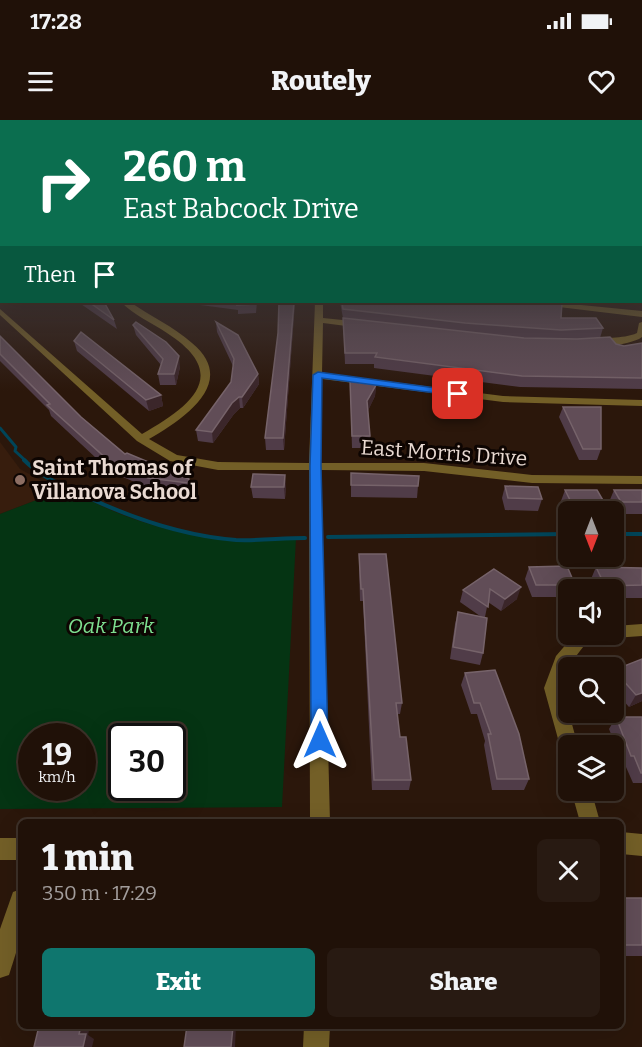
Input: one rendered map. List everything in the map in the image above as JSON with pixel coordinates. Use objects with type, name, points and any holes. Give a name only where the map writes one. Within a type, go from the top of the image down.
[{"type":"street","points":[[128,304],[190,345],[200,354],[205,366],[203,387],[191,404],[174,419],[141,439]]},
{"type":"street","points":[[319,304],[315,466],[320,819]]},
{"type":"street","points":[[554,304],[641,314],[641,334],[622,342],[586,344]]},
{"type":"street","name":"East Morris Drive","points":[[0,311],[141,439],[174,458],[218,466],[424,467],[538,479],[642,480]]},
{"type":"street","points":[[319,320],[376,327]]},
{"type":"street","points":[[318,375],[503,399],[642,403]]},
{"type":"street","points":[[624,631],[642,630]]},
{"type":"street","points":[[566,735],[553,688],[562,661],[576,645]]},
{"type":"street","points":[[584,801],[589,819]]},
{"type":"street","points":[[624,843],[642,845]]},
{"type":"street","points":[[0,849],[18,849]]},
{"type":"street","points":[[0,966],[18,909]]},
{"type":"street","points":[[316,1047],[317,1029]]},
{"type":"shaded area","name":"Saint Thomas of Villanova School","points":[[0,442],[20,469],[60,491],[0,514]]},
{"type":"green space","name":"Oak Park","points":[[68,488],[127,517],[170,530],[235,540],[296,538],[282,807],[0,809],[0,514]]},
{"type":"building","points":[[92,304],[105,304],[114,320]]},
{"type":"building","points":[[279,304],[294,304],[283,438],[265,438],[278,333]]},
{"type":"building","points":[[342,304],[562,304],[561,318],[596,318],[603,328],[561,330],[465,323],[343,309]]},
{"type":"building","points":[[343,318],[524,338],[610,337],[616,344],[624,346],[642,343],[642,378],[522,376],[375,357],[377,353],[345,353]]},
{"type":"building","points":[[136,322],[166,342],[179,356],[174,374],[158,374],[163,359],[133,325]]},
{"type":"building","points":[[216,322],[238,335],[258,374],[242,397],[232,403],[212,432],[196,430],[231,382],[234,359]]},
{"type":"building","points":[[81,332],[161,395],[146,400],[74,341]]},
{"type":"building","points":[[0,336],[81,417],[125,454],[189,479],[188,483],[148,478],[108,460],[47,405],[50,404],[0,354]]},
{"type":"building","points":[[350,381],[376,385],[367,401],[370,436],[352,436]]},
{"type":"building","points":[[563,407],[601,407],[601,449],[583,449]]},
{"type":"building","points":[[351,473],[419,476],[418,486],[351,485]]},
{"type":"building","points":[[253,474],[285,475],[284,487],[251,487]]},
{"type":"building","points":[[505,486],[538,487],[542,499],[508,498]]},
{"type":"building","points":[[565,490],[597,490],[603,501],[570,501]]},
{"type":"building","points":[[614,490],[642,490],[642,502],[620,501]]},
{"type":"building","points":[[359,554],[386,554],[402,703],[396,703],[400,737],[406,737],[411,780],[374,780]]},
{"type":"building","points":[[529,567],[567,567],[572,579],[558,579],[558,585],[536,585]]},
{"type":"building","points":[[596,567],[642,568],[642,585],[624,585],[624,579],[602,579]]},
{"type":"building","points":[[494,569],[521,587],[505,599],[490,589],[488,607],[463,590]]},
{"type":"building","points":[[458,612],[487,618],[483,653],[453,647]]},
{"type":"building","points":[[642,659],[642,693],[636,695],[624,681],[624,666]]},
{"type":"building","points":[[495,670],[519,734],[529,779],[497,779],[488,734],[491,734],[480,703],[474,703],[465,673]]},
{"type":"building","points":[[624,717],[642,717],[642,773],[634,756],[631,756],[618,723],[624,723]]},
{"type":"building","points":[[624,898],[642,898],[642,945],[624,945]]},
{"type":"building","points":[[38,1029],[80,1029],[79,1034],[86,1034],[83,1047],[34,1047]]},
{"type":"building","points":[[187,1029],[233,1029],[231,1047],[184,1047]]},
{"type":"waterway","points":[[0,428],[16,447],[15,451],[26,461]]},
{"type":"waterway","points":[[24,460],[46,477],[105,505],[178,530],[236,540],[305,538]]},
{"type":"waterway","points":[[328,537],[558,534]]},
{"type":"waterway","points":[[624,534],[642,534]]},
{"type":"place","name":"Saint Thomas of Villanova School","points":[[20,480]]},
{"type":"route","points":[[320,740],[315,466],[318,375],[458,394]]}]
